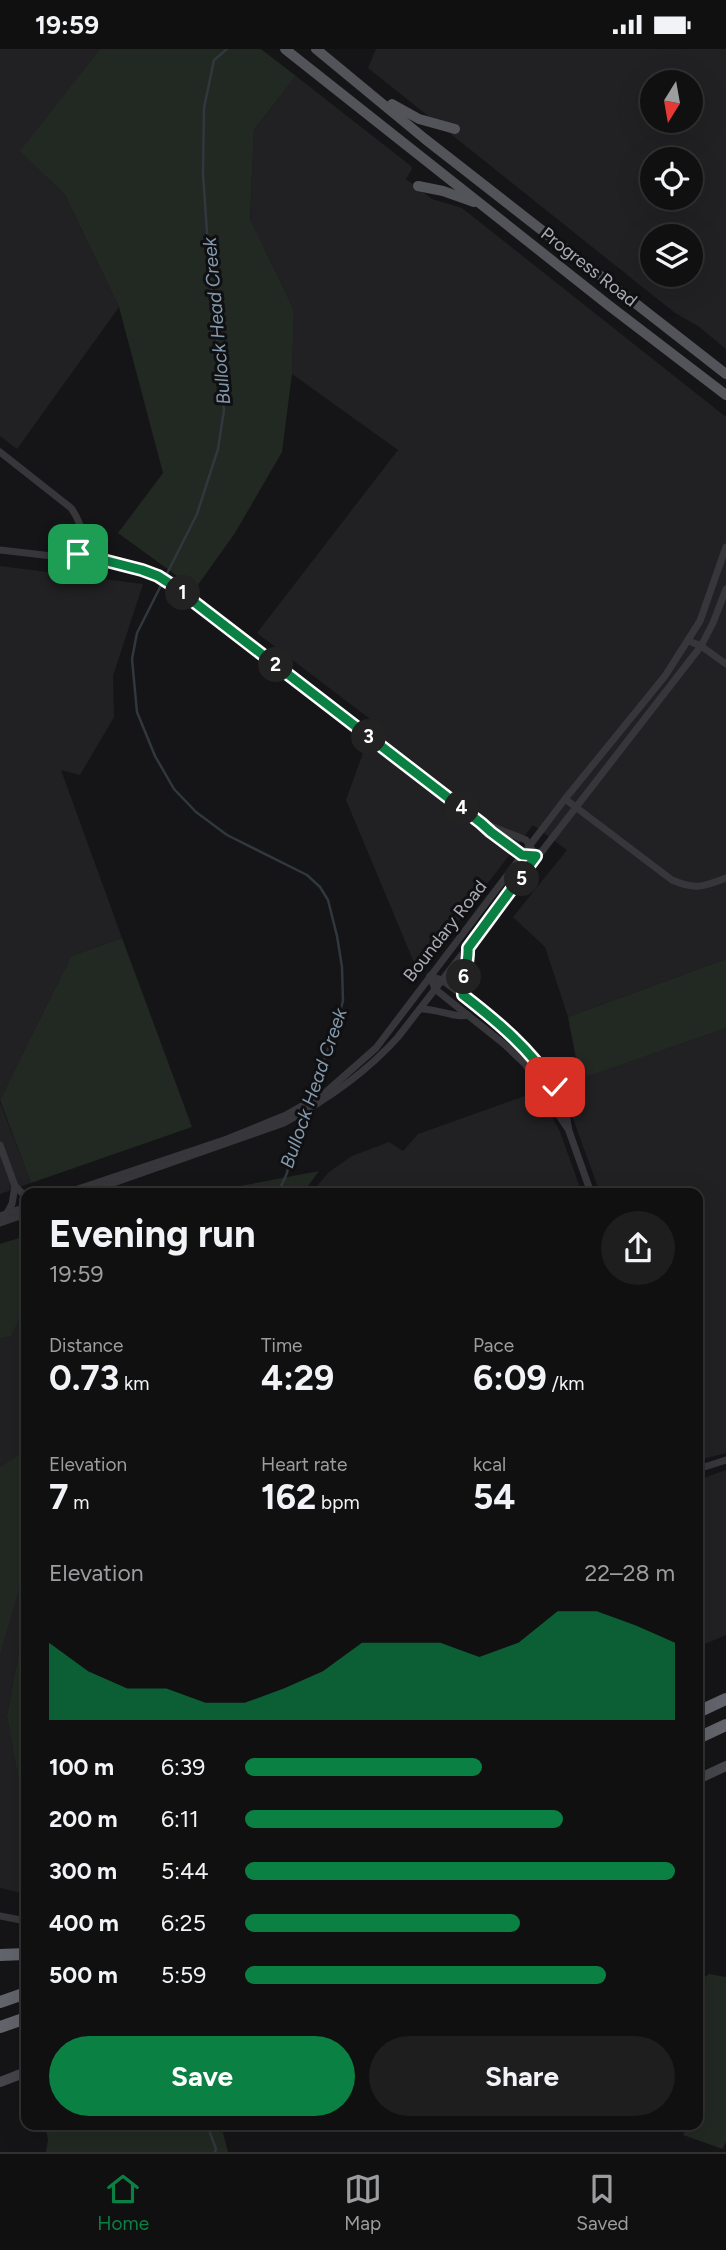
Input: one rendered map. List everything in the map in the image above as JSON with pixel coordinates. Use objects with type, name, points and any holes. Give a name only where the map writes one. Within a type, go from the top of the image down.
[{"type":"highway","points":[[703,1710],[726,1699]]},
{"type":"highway","points":[[703,1736],[726,1725]]},
{"type":"highway","points":[[0,1955],[21,1954]]},
{"type":"highway","points":[[0,2002],[21,1995]]},
{"type":"highway","points":[[0,2027],[21,2020]]},
{"type":"main road","name":"Progress Road","points":[[285,49],[726,395]]},
{"type":"main road","name":"Progress Road","points":[[316,49],[726,374]]},
{"type":"main road","points":[[374,97],[383,98],[419,119],[455,129]]},
{"type":"main road","points":[[433,165],[443,152]]},
{"type":"main road","points":[[418,186],[443,191],[483,205]]},
{"type":"street","points":[[0,452],[71,508],[79,518],[90,551],[103,560],[158,576],[172,585],[522,855],[536,856],[531,844],[526,840],[481,823]]},
{"type":"street","name":"Boundary Road","points":[[342,1084],[376,1048],[565,799],[665,676],[700,621],[726,547]]},
{"type":"street","points":[[0,550],[61,557],[90,551]]},
{"type":"street","name":"Boundary Road","points":[[99,1188],[228,1142],[286,1115],[342,1084],[384,1053],[701,646],[726,589]]},
{"type":"street","points":[[689,641],[726,664]]},
{"type":"street","points":[[565,799],[672,880],[688,887],[703,887],[726,878]]},
{"type":"street","points":[[463,995],[463,979],[469,961],[468,948]]},
{"type":"street","points":[[430,976],[442,980],[495,1019],[526,1048],[543,1069],[565,1107],[569,1131],[588,1188]]},
{"type":"street","points":[[430,976],[435,989],[504,1044],[525,1065],[569,1131]]},
{"type":"street","points":[[420,1009],[439,1010],[461,1018],[468,1016]]},
{"type":"street","name":"Boundary Road","points":[[82,1188],[228,1142]]},
{"type":"street","points":[[0,1145],[15,1186],[21,1192]]},
{"type":"street","points":[[3,1215],[12,1203],[15,1186]]},
{"type":"street","points":[[3,1215],[21,1209]]},
{"type":"street","points":[[0,1223],[21,1216]]},
{"type":"street","points":[[703,1467],[726,1459]]},
{"type":"street","points":[[703,1777],[726,1766]]},
{"type":"street","points":[[0,1916],[21,1920]]},
{"type":"street","points":[[0,2082],[21,2074]]},
{"type":"shaded area","points":[[0,49],[100,49],[21,151],[65,195],[119,307],[17,449],[0,436]]},
{"type":"shaded area","points":[[100,49],[261,49],[296,76],[254,130],[250,219],[294,310],[292,374],[282,452],[235,533],[195,589],[118,533],[163,473],[119,307],[65,195],[20,151]]},
{"type":"shaded area","points":[[376,49],[726,49],[726,349],[642,287],[703,287],[703,224],[640,224],[640,285],[368,68]]},
{"type":"shaded area","points":[[296,76],[411,166],[406,179],[432,199],[462,208],[726,417],[726,959],[568,1017],[545,947],[513,917],[567,850],[533,825],[418,972],[346,800],[374,722],[257,633],[398,450],[292,374],[294,310],[250,220],[254,130]]},
{"type":"shaded area","points":[[0,566],[143,584],[113,676],[114,717],[80,775],[61,770],[122,938],[71,956],[0,1100]]},
{"type":"shaded area","points":[[122,938],[192,1127],[31,1183],[0,1100],[71,956]]},
{"type":"shaded area","points":[[726,959],[726,1028],[580,1079],[568,1017]]},
{"type":"shaded area","points":[[726,1028],[726,1453],[703,1459],[703,1188],[598,1188],[558,1086]]},
{"type":"shaded area","points":[[539,1091],[560,1132],[580,1188],[315,1188],[329,1172],[352,1156],[389,1142],[403,1151],[418,1134]]},
{"type":"shaded area","points":[[0,1102],[31,1183],[0,1194]]},
{"type":"shaded area","points":[[319,1171],[307,1188],[229,1188]]},
{"type":"shaded area","points":[[21,1238],[21,1641],[7,1716],[21,1793],[21,1893],[0,1888],[0,1244]]},
{"type":"shaded area","points":[[21,1238],[21,1315],[11,1336],[0,1338],[0,1244]]},
{"type":"shaded area","points":[[21,1454],[21,1582],[0,1654],[0,1467]]},
{"type":"shaded area","points":[[726,1470],[726,1635],[703,1645],[703,1478]]},
{"type":"shaded area","points":[[21,1641],[21,1793],[7,1716]]},
{"type":"shaded area","points":[[709,1974],[726,1977],[726,2141],[723,2149],[683,2135],[686,2130],[703,2130],[703,1978]]},
{"type":"shaded area","points":[[46,2130],[222,2130],[228,2152],[46,2152]]},
{"type":"waterway","name":"Bullock Head Creek","points":[[227,49],[214,60],[204,108],[203,174],[224,410],[218,449],[197,514],[137,633],[132,659],[137,712],[155,756],[174,789],[196,812],[227,835],[307,875],[320,887],[328,900],[342,967],[343,1001],[332,1039],[308,1101]]},
{"type":"waterway","name":"Bullock Head Creek","points":[[280,1188],[303,1114]]},
{"type":"waterway","name":"Bullock Head Creek","points":[[209,2130],[215,2152]]},
{"type":"route","points":[[78,554],[90,551],[103,560],[142,570],[172,585],[491,832],[522,855],[536,856],[468,948],[469,961],[462,989],[463,995],[495,1019],[526,1048],[555,1087]]}]
